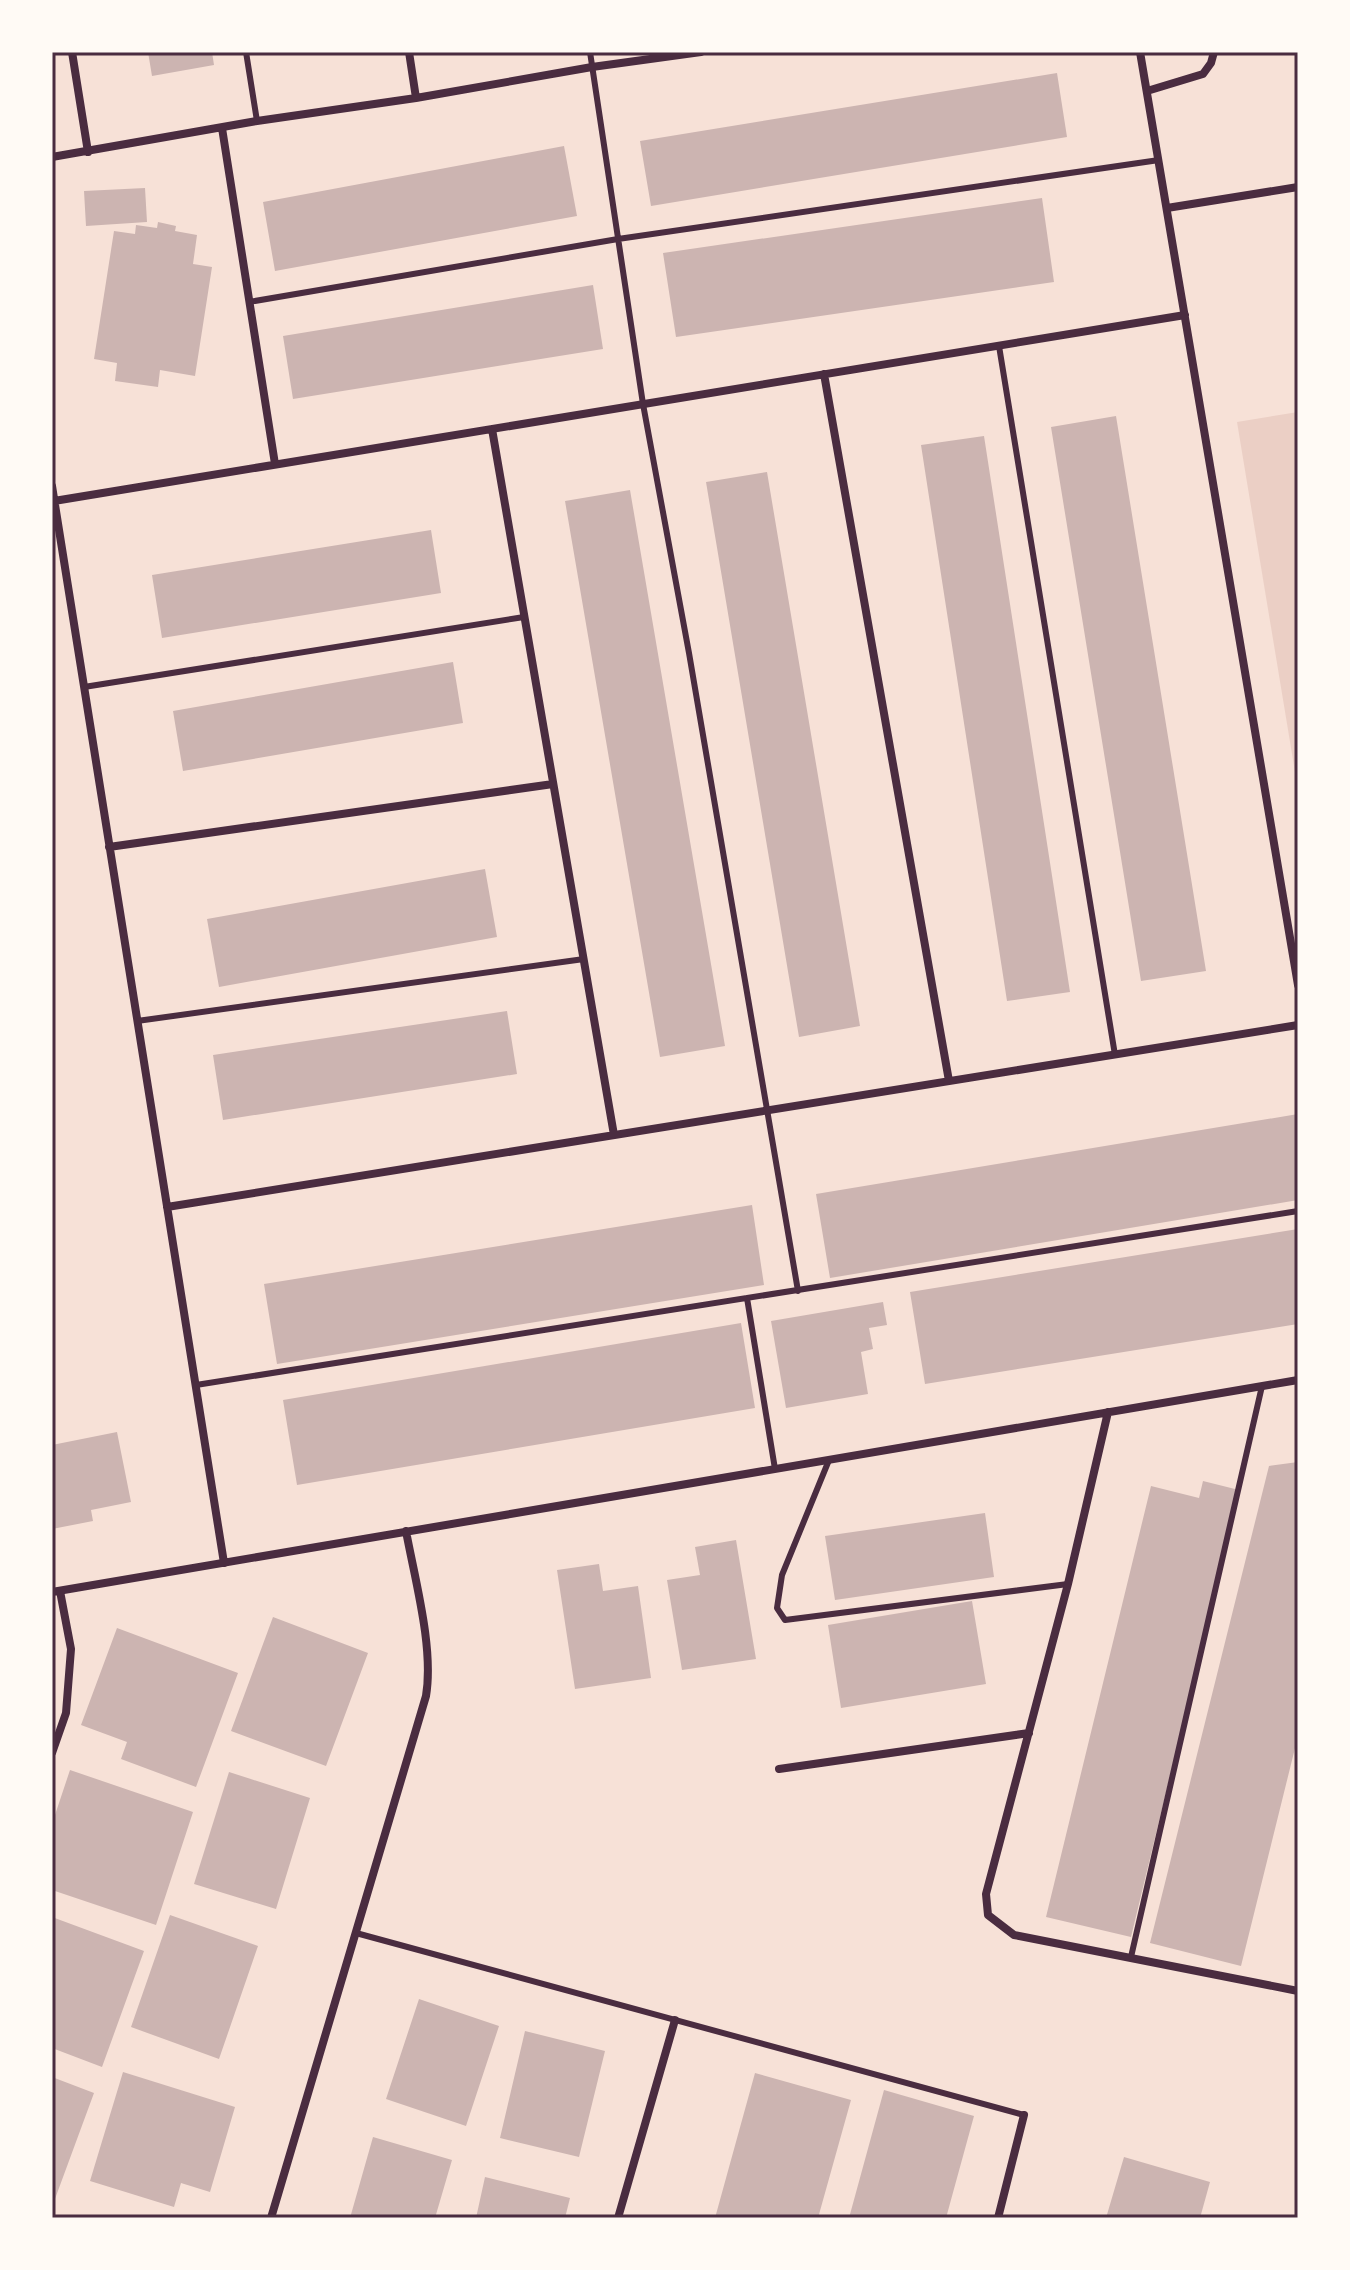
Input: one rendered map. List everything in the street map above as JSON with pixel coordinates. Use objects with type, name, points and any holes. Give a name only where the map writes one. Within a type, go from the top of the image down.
[{"type":"street","points":[[72,52],[88,152]]},
{"type":"street","points":[[409,52],[416,98]]},
{"type":"street","points":[[52,157],[257,121],[701,52]]},
{"type":"street","points":[[1140,52],[1298,985]]},
{"type":"street","points":[[1147,91],[1203,74],[1214,52]]},
{"type":"street","points":[[222,128],[275,464]]},
{"type":"street","points":[[1167,208],[1298,187]]},
{"type":"street","points":[[54,501],[1185,315]]},
{"type":"street","points":[[824,374],[949,1081]]},
{"type":"street","points":[[492,429],[614,1135]]},
{"type":"street","points":[[52,486],[224,1563]]},
{"type":"street","points":[[109,847],[553,784]]},
{"type":"street","points":[[167,1207],[1298,1025]]},
{"type":"street","points":[[52,1753],[66,1713],[71,1649],[56,1592],[1298,1380]]},
{"type":"street","points":[[1108,1412],[1068,1584],[986,1894],[988,1915],[1014,1935],[1298,1991]]},
{"type":"street","points":[[271,2218],[426,1696],[428,1655],[406,1531]]},
{"type":"street","points":[[779,1769],[1029,1733]]},
{"type":"street","points":[[618,2218],[675,2020]]},
{"type":"street","points":[[998,2218],[1024,2115]]},
{"type":"lane","points":[[246,52],[257,121]]},
{"type":"lane","points":[[590,52],[643,404],[689,653],[798,1291]]},
{"type":"lane","points":[[249,302],[618,239],[1159,160]]},
{"type":"lane","points":[[999,346],[1115,1055]]},
{"type":"lane","points":[[84,687],[524,617]]},
{"type":"lane","points":[[137,1021],[584,959]]},
{"type":"lane","points":[[196,1385],[1298,1211]]},
{"type":"lane","points":[[747,1298],[775,1469]]},
{"type":"lane","points":[[1131,1957],[1262,1386]]},
{"type":"lane","points":[[829,1460],[782,1575],[777,1608],[785,1620],[1068,1584]]},
{"type":"lane","points":[[356,1933],[1024,2115]]},
{"type":"shaded area","points":[[1298,412],[1298,790],[1237,422]]},
{"type":"building","points":[[148,52],[212,52],[214,65],[152,76]]},
{"type":"building","points":[[1057,73],[1067,137],[651,206],[640,141]]},
{"type":"building","points":[[564,146],[577,216],[275,271],[263,202]]},
{"type":"building","points":[[145,188],[147,222],[86,226],[84,191]]},
{"type":"building","points":[[1042,198],[1054,282],[676,337],[663,253]]},
{"type":"building","points":[[158,222],[176,226],[175,231],[197,235],[193,264],[212,267],[195,376],[160,370],[158,387],[115,381],[117,363],[94,359],[114,231],[135,234],[136,225],[157,228]]},
{"type":"building","points":[[593,285],[603,349],[293,399],[283,336]]},
{"type":"building","points":[[1116,416],[1206,971],[1141,981],[1051,427]]},
{"type":"building","points":[[984,436],[1070,992],[1007,1001],[921,445]]},
{"type":"building","points":[[767,472],[860,1026],[799,1037],[706,482]]},
{"type":"building","points":[[630,490],[725,1046],[660,1057],[565,501]]},
{"type":"building","points":[[431,530],[441,593],[162,638],[152,575]]},
{"type":"building","points":[[453,662],[463,723],[183,771],[173,711]]},
{"type":"building","points":[[485,869],[497,937],[219,987],[207,919]]},
{"type":"building","points":[[507,1011],[517,1074],[223,1120],[213,1055]]},
{"type":"building","points":[[1298,1114],[1298,1200],[830,1278],[816,1194]]},
{"type":"building","points":[[752,1205],[764,1285],[277,1364],[264,1284]]},
{"type":"building","points":[[1298,1229],[1298,1324],[925,1384],[910,1292]]},
{"type":"building","points":[[883,1302],[887,1325],[869,1328],[873,1349],[861,1352],[868,1394],[786,1408],[771,1321]]},
{"type":"building","points":[[741,1323],[755,1408],[297,1485],[283,1400]]},
{"type":"building","points":[[117,1432],[131,1502],[91,1510],[93,1521],[52,1529],[52,1445]]},
{"type":"building","points":[[1298,1462],[1298,1736],[1241,1966],[1150,1943],[1269,1466]]},
{"type":"building","points":[[1203,1481],[1239,1490],[1131,1937],[1046,1917],[1151,1486],[1199,1498]]},
{"type":"building","points":[[985,1513],[994,1577],[835,1600],[825,1536]]},
{"type":"building","points":[[736,1540],[756,1659],[682,1670],[667,1580],[700,1575],[695,1547]]},
{"type":"building","points":[[599,1564],[603,1591],[638,1586],[651,1678],[575,1689],[557,1570]]},
{"type":"building","points":[[972,1601],[986,1684],[841,1708],[828,1625]]},
{"type":"building","points":[[273,1617],[368,1653],[326,1766],[231,1731]]},
{"type":"building","points":[[117,1628],[238,1673],[196,1787],[121,1759],[127,1742],[81,1725]]},
{"type":"building","points":[[70,1770],[193,1812],[156,1925],[52,1890],[52,1824]]},
{"type":"building","points":[[229,1772],[310,1798],[276,1909],[194,1884]]},
{"type":"building","points":[[170,1915],[258,1946],[219,2059],[131,2027]]},
{"type":"building","points":[[52,1917],[144,1951],[102,2067],[52,2048]]},
{"type":"building","points":[[419,1999],[499,2026],[466,2126],[386,2099]]},
{"type":"building","points":[[525,2031],[605,2051],[579,2157],[500,2138]]},
{"type":"building","points":[[123,2072],[235,2107],[210,2192],[181,2183],[174,2207],[90,2181]]},
{"type":"building","points":[[755,2073],[851,2100],[818,2218],[715,2218]]},
{"type":"building","points":[[52,2077],[94,2093],[52,2207]]},
{"type":"building","points":[[884,2090],[974,2116],[946,2218],[849,2218]]},
{"type":"building","points":[[373,2137],[452,2160],[435,2218],[350,2218]]},
{"type":"building","points":[[1124,2157],[1210,2182],[1200,2218],[1106,2218]]},
{"type":"building","points":[[485,2177],[570,2198],[565,2218],[476,2218]]}]
